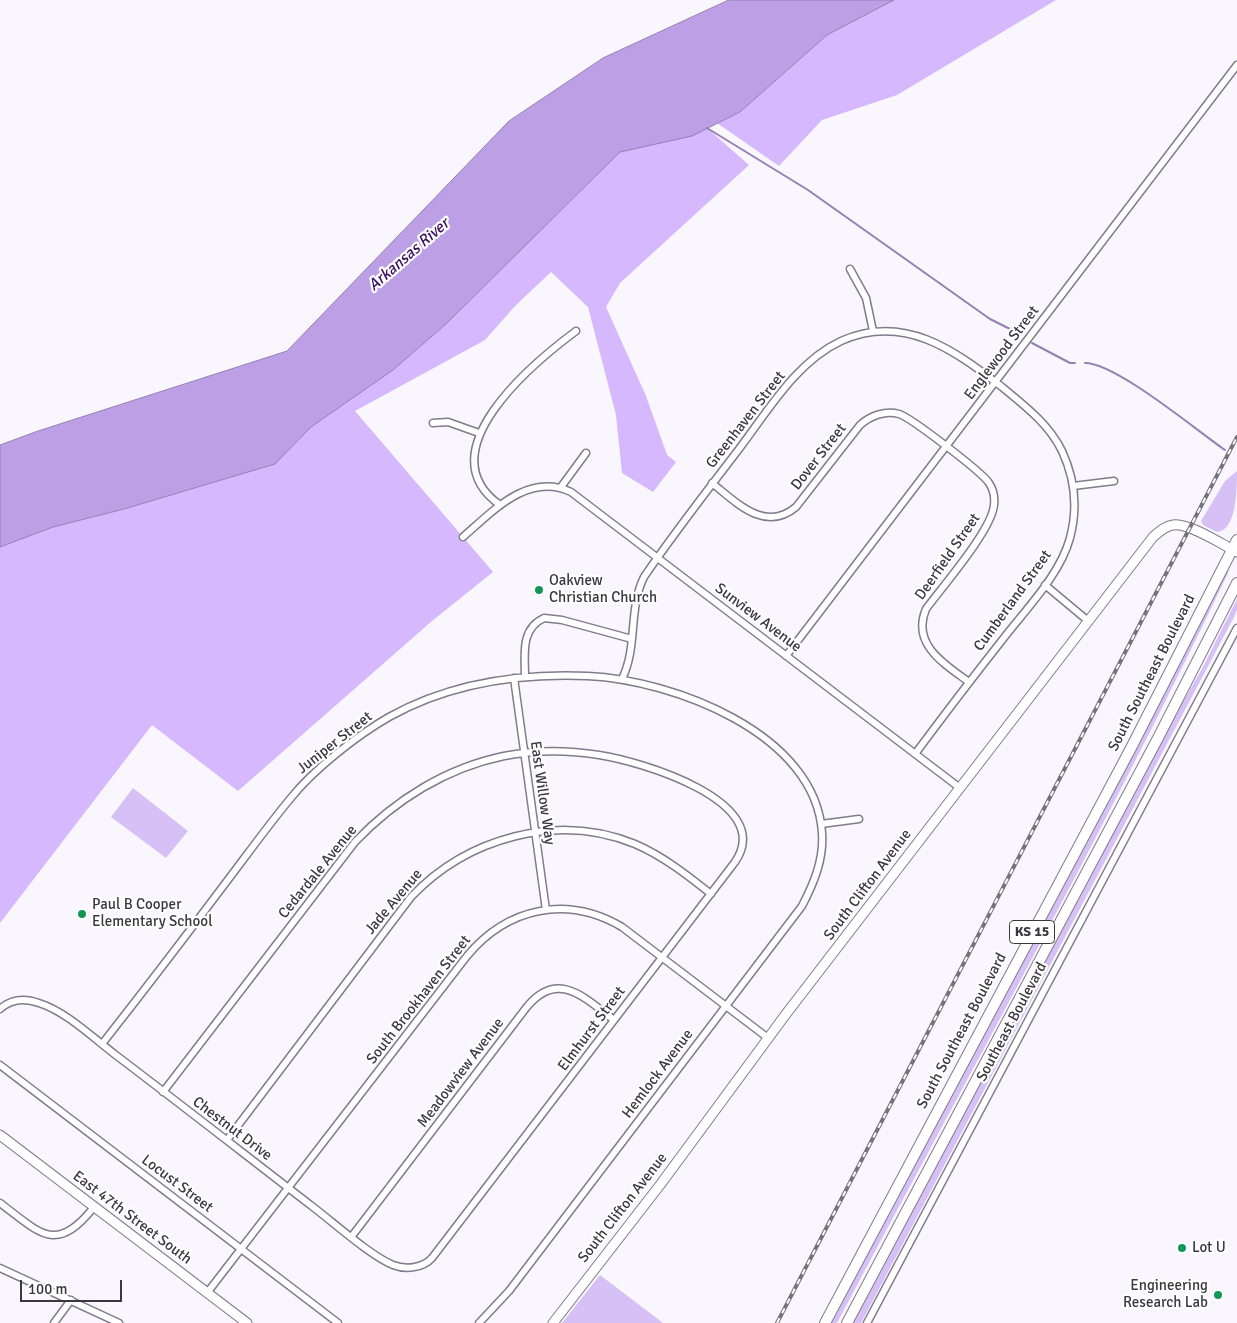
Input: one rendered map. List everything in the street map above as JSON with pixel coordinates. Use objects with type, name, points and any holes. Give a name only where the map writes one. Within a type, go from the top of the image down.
[{"type":"main road","name":"South Southeast Boulevard","points":[[825,1323],[1235,548]]},
{"type":"main road","name":"KS 15","points":[[847,1323],[1158,738],[1237,584]]},
{"type":"street","name":"Englewood Street","points":[[786,656],[1237,65]]},
{"type":"street","points":[[850,269],[866,298],[873,331]]},
{"type":"street","points":[[463,537],[500,505],[484,489],[476,472],[474,452],[479,433],[492,412],[529,371],[576,331]]},
{"type":"street","name":"Greenhaven Street","points":[[622,679],[632,639],[638,592],[644,576],[712,483],[810,361],[842,341],[873,331],[902,332],[935,342],[960,356],[995,382]]},
{"type":"street","name":"Cumberland Street","points":[[915,754],[1045,585],[1068,544],[1075,513],[1073,486],[1062,451],[1050,431],[1034,414],[995,382]]},
{"type":"street","name":"Dover Street","points":[[712,483],[751,513],[768,518],[776,517],[796,507],[860,425],[870,418],[886,413],[900,414],[946,447]]},
{"type":"street","points":[[432,423],[448,422],[479,433]]},
{"type":"street","name":"Deerfield Street","points":[[946,447],[983,476],[992,490],[994,498],[992,513],[987,525],[926,609],[922,622],[922,634],[927,646],[969,682]]},
{"type":"street","points":[[562,488],[586,454]]},
{"type":"street","points":[[1073,486],[1114,481]]},
{"type":"street","name":"Sunview Avenue","points":[[500,505],[534,488],[545,485],[562,488],[571,492],[960,788]]},
{"type":"street","name":"South Clifton Avenue","points":[[553,1323],[660,1185],[768,1038],[1149,540],[1174,524],[1190,528],[1235,548]]},
{"type":"street","points":[[1045,585],[1087,620]]},
{"type":"street","points":[[525,677],[524,640],[534,624],[544,618],[562,620],[632,639]]},
{"type":"street","name":"Southeast Boulevard","points":[[867,1323],[1237,628]]},
{"type":"street","name":"Juniper Street","points":[[102,1044],[289,799],[314,774],[369,730],[408,707],[460,688],[514,678],[589,676],[622,679],[660,688],[698,702],[740,722],[770,742],[795,766],[807,784],[818,808],[821,824]]},
{"type":"street","name":"East Willow Way","points":[[514,678],[546,910]]},
{"type":"street","name":"Cedardale Avenue","points":[[163,1092],[341,859],[370,827],[410,795],[446,776],[485,761],[524,754],[579,753],[630,762],[674,777],[721,804]]},
{"type":"street","name":"Elmhurst Street","points":[[424,1264],[432,1258],[736,860],[744,840],[736,818],[721,804]]},
{"type":"street","points":[[821,824],[859,819]]},
{"type":"street","name":"Hemlock Avenue","points":[[479,1323],[509,1291],[802,906],[820,862],[821,824]]},
{"type":"street","name":"Jade Avenue","points":[[226,1140],[399,912],[429,879],[453,861],[477,848],[535,833],[579,831],[625,841],[666,860],[711,894]]},
{"type":"street","name":"South Brookhaven Street","points":[[207,1293],[474,948],[506,922],[522,915],[546,910],[577,909],[596,914],[622,927],[768,1038]]},
{"type":"street","name":"Meadowview Avenue","points":[[352,1236],[526,1008],[540,993],[554,989],[569,990],[585,998],[614,1020]]},
{"type":"street","name":"Chestnut Drive","points":[[0,1009],[11,1001],[28,1001],[50,1008],[102,1044],[352,1236],[395,1266],[414,1267],[424,1264]]},
{"type":"street","name":"Locust Street","points":[[0,1065],[338,1323]]},
{"type":"street","name":"East 47th Street South","points":[[0,1135],[247,1323]]},
{"type":"street","points":[[0,1203],[33,1228],[49,1235],[64,1234],[74,1230],[94,1207]]},
{"type":"street","points":[[0,1268],[119,1323]]},
{"type":"street","points":[[54,1323],[71,1300]]},
{"type":"shaded area","points":[[894,0],[1056,0],[897,95],[822,120],[779,166],[717,123],[740,112],[827,35]]},
{"type":"shaded area","points":[[707,128],[749,165],[620,283],[606,307],[646,396],[667,455],[676,462],[653,492],[622,473],[616,415],[588,307],[551,272],[515,306],[485,340],[355,411],[493,572],[432,621],[238,791],[152,725],[0,923],[0,547],[53,527],[124,509],[275,464],[311,427],[393,370],[446,324],[620,152]]},
{"type":"shaded area","points":[[1237,471],[1235,507],[1229,524],[1224,530],[1217,532],[1203,525],[1201,521],[1225,481]]},
{"type":"shaded area","points":[[1230,569],[1136,760],[1038,948],[837,1323],[829,1323],[1223,577]]},
{"type":"shaded area","points":[[1237,599],[1237,610],[1234,617],[861,1323],[852,1323],[1203,667]]},
{"type":"shaded area","points":[[133,788],[188,831],[166,858],[111,817]]},
{"type":"shaded area","points":[[600,1275],[663,1323],[562,1323]]},
{"type":"water","name":"Arkansas River","points":[[729,0],[894,0],[827,35],[740,112],[692,136],[620,152],[446,324],[393,370],[311,427],[275,464],[124,509],[53,527],[0,547],[0,445],[287,351],[509,121],[603,58]]},
{"type":"waterway","points":[[707,128],[808,190],[990,319],[1014,331]]},
{"type":"waterway","points":[[1032,343],[1070,363],[1075,363]]},
{"type":"waterway","points":[[1085,363],[1099,366],[1135,385],[1225,450]]},
{"type":"railway","points":[[777,1323],[1237,437]]},
{"type":"place","name":"Oakview Christian Church","points":[[539,590]]},
{"type":"place","name":"Paul B Cooper Elementary School","points":[[82,914]]},
{"type":"place","name":"Lot U","points":[[1182,1248]]},
{"type":"place","name":"Engineering Research Lab","points":[[1218,1295]]}]
